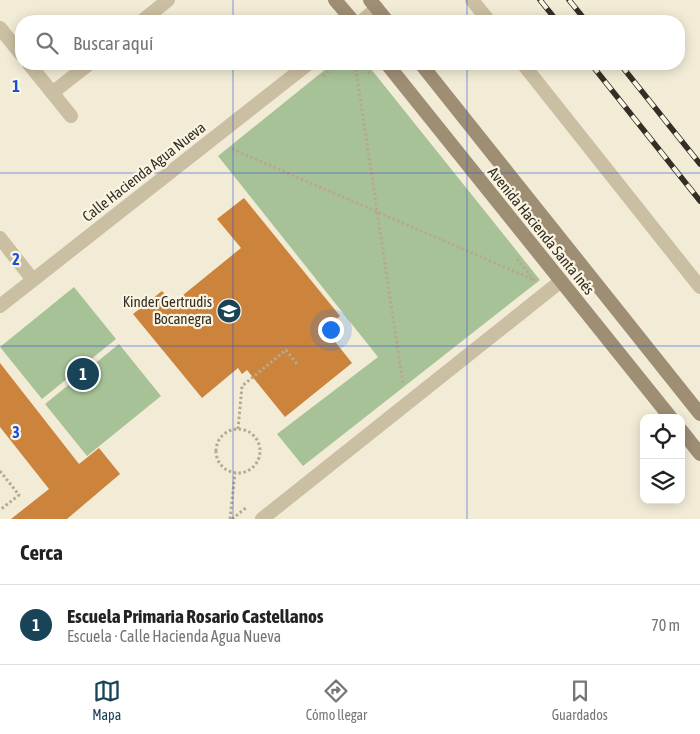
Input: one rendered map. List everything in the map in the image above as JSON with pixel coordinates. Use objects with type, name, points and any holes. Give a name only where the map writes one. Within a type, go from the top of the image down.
[{"type":"main road","points":[[335,0],[347,15]]},
{"type":"main road","points":[[373,4],[382,15]]},
{"type":"main road","name":"Avenida Hacienda Santa Inés","points":[[392,70],[668,414]]},
{"type":"main road","name":"Avenida Hacienda Santa Inés","points":[[426,70],[700,414]]},
{"type":"main road","points":[[685,435],[700,454]]},
{"type":"street","points":[[149,15],[168,0]]},
{"type":"street","points":[[472,0],[484,15]]},
{"type":"street","points":[[366,15],[373,4]]},
{"type":"street","points":[[0,28],[15,47]]},
{"type":"street","points":[[34,70],[71,116]]},
{"type":"street","points":[[52,93],[81,70]]},
{"type":"street","name":"Calle Hacienda Agua Nueva","points":[[0,306],[300,70]]},
{"type":"street","points":[[528,70],[700,287]]},
{"type":"street","points":[[0,238],[33,280]]},
{"type":"street","points":[[262,519],[560,281]]},
{"type":"path","points":[[356,70],[403,384]]},
{"type":"path","points":[[367,70],[374,79]]},
{"type":"path","points":[[232,149],[534,280]]},
{"type":"path","points":[[516,256],[545,293]]},
{"type":"path","points":[[526,286],[534,280]]},
{"type":"path","points":[[238,429],[242,386],[286,350],[297,364]]},
{"type":"path","points":[[395,390],[411,378]]},
{"type":"path","points":[[238,429],[251,434],[256,439],[260,453],[258,460],[249,471],[234,473],[222,466],[216,453],[217,446],[225,434],[238,429]]},
{"type":"path","points":[[0,471],[19,495],[0,510]]},
{"type":"path","points":[[231,519],[234,473]]},
{"type":"path","points":[[231,519],[248,507]]},
{"type":"green space","points":[[325,70],[372,70],[540,280],[303,466],[277,434],[378,357],[218,156]]},
{"type":"green space","points":[[74,287],[116,339],[42,399],[0,347]]},
{"type":"green space","points":[[119,344],[161,396],[87,456],[45,404]]},
{"type":"building","points":[[244,198],[340,316],[325,329],[352,363],[285,417],[247,370],[242,374],[238,368],[202,398],[133,314],[162,291],[172,304],[241,248],[217,219]]},
{"type":"building","points":[[0,363],[79,464],[99,448],[120,474],[67,519],[11,519],[49,489],[0,427]]},
{"type":"railway","points":[[540,0],[552,15]]},
{"type":"railway","points":[[569,0],[581,15]]},
{"type":"railway","points":[[596,70],[700,201]]},
{"type":"railway","points":[[625,70],[700,164]]},
{"type":"place","name":"Kinder Gertrudis Bocanegra","points":[[229,311]]},
{"type":"place","name":"Escuela Primaria Rosario Castellanos","points":[[83,374]]}]
